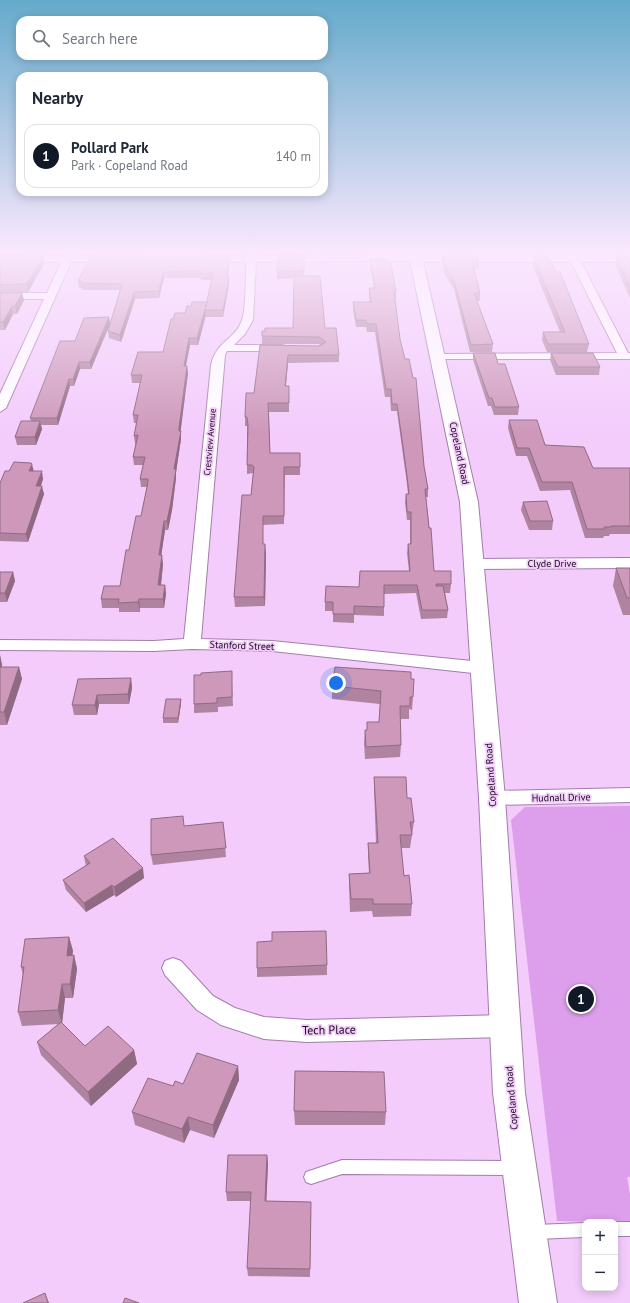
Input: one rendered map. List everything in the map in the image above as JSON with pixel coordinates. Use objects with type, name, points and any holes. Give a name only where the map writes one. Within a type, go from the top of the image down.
[{"type":"street","points":[[0,406],[42,312]]},
{"type":"street","name":"Crestview Avenue","points":[[192,644],[217,365],[219,355],[224,348],[241,332],[248,320],[249,312]]},
{"type":"street","name":"Copeland Road","points":[[428,312],[468,491],[475,564],[492,798],[509,1093],[538,1303]]},
{"type":"street","points":[[439,357],[627,356],[603,312]]},
{"type":"street","points":[[224,348],[295,348]]},
{"type":"street","name":"Clyde Drive","points":[[475,564],[630,563]]},
{"type":"street","name":"Stanford Street","points":[[0,645],[154,646],[192,644],[272,646],[482,668]]},
{"type":"street","name":"Hudnall Drive","points":[[492,798],[630,795]]},
{"type":"street","name":"Tech Place","points":[[173,968],[205,1003],[229,1017],[264,1028],[308,1031],[505,1026]]},
{"type":"lane","points":[[311,1177],[342,1167],[519,1168]]},
{"type":"lane","points":[[618,1229],[630,1229]]},
{"type":"lane","points":[[528,1233],[582,1230]]},
{"type":"shaded area","points":[[630,806],[630,1177],[627,1177],[630,1195],[630,1223],[618,1223],[618,1219],[582,1219],[582,1222],[557,1221],[511,820],[525,807]]},
{"type":"building","points":[[0,312],[9,312],[3,322],[0,322]]},
{"type":"building","points":[[114,312],[128,312],[120,335],[108,331]]},
{"type":"building","points":[[204,312],[197,338],[189,338],[184,366],[187,366],[179,428],[179,431],[181,431],[174,469],[176,469],[167,521],[164,521],[159,555],[162,555],[158,585],[165,585],[163,599],[139,599],[138,602],[118,603],[119,599],[101,599],[104,586],[120,586],[126,550],[129,550],[136,516],[141,516],[148,482],[148,479],[140,479],[145,457],[133,457],[138,435],[134,436],[138,415],[133,415],[142,375],[131,375],[138,352],[163,352],[171,319],[173,319],[175,313]]},
{"type":"building","points":[[293,312],[323,312],[325,328],[336,328],[339,355],[288,355],[285,386],[289,386],[289,403],[268,403],[270,453],[300,453],[300,467],[284,467],[284,516],[263,516],[263,544],[265,544],[264,597],[234,597],[242,495],[251,495],[254,467],[252,465],[247,465],[248,425],[247,417],[245,417],[246,393],[254,393],[260,345],[319,346],[326,342],[319,337],[262,336],[262,331],[265,331],[265,328],[293,328]]},
{"type":"building","points":[[355,312],[397,312],[400,339],[405,359],[409,359],[413,378],[416,378],[424,466],[428,489],[425,489],[429,528],[431,528],[434,571],[451,571],[451,584],[436,584],[436,586],[443,586],[448,610],[422,610],[417,585],[384,585],[384,607],[354,606],[354,614],[333,614],[333,602],[325,602],[326,586],[359,587],[360,571],[410,571],[408,544],[411,544],[411,512],[407,512],[406,494],[409,494],[397,404],[392,404],[391,389],[386,389],[376,324],[367,324],[366,320],[356,320]]},
{"type":"building","points":[[462,312],[481,312],[493,344],[471,345]]},
{"type":"building","points":[[556,312],[576,312],[589,344],[548,344],[543,332],[565,332]]},
{"type":"building","points":[[109,317],[90,362],[79,362],[73,379],[69,379],[57,418],[30,418],[60,341],[75,341],[84,318]]},
{"type":"building","points":[[473,353],[495,353],[498,364],[505,364],[519,407],[495,407],[492,398],[489,398]]},
{"type":"building","points":[[551,353],[593,353],[600,367],[558,367]]},
{"type":"building","points":[[509,420],[537,420],[545,445],[584,447],[593,468],[630,468],[630,526],[611,526],[604,527],[605,529],[587,529],[572,482],[542,482],[529,448],[517,448]]},
{"type":"building","points":[[21,421],[40,421],[35,437],[15,437]]},
{"type":"building","points":[[14,462],[31,463],[32,464],[29,471],[42,471],[36,486],[42,486],[26,534],[0,533],[0,483],[5,471],[9,471]]},
{"type":"building","points":[[547,501],[553,521],[530,521],[523,502]]},
{"type":"building","points":[[616,568],[630,568],[630,598],[627,598]]},
{"type":"building","points":[[0,572],[13,572],[5,593],[0,593]]},
{"type":"building","points":[[0,667],[19,667],[4,712],[0,712]]},
{"type":"building","points":[[335,667],[411,672],[411,679],[414,679],[413,697],[410,697],[410,706],[400,706],[401,745],[366,747],[365,730],[367,730],[367,722],[379,722],[381,691],[332,686]]},
{"type":"building","points":[[232,671],[232,697],[217,698],[217,703],[194,704],[194,675],[201,675],[201,673]]},
{"type":"building","points":[[131,678],[128,694],[97,695],[95,705],[72,705],[78,679]]},
{"type":"building","points":[[166,699],[181,699],[178,718],[163,718]]},
{"type":"building","points":[[374,777],[406,777],[407,798],[411,798],[414,822],[410,822],[412,835],[400,835],[404,876],[409,875],[412,904],[373,904],[373,899],[351,899],[349,874],[370,873],[368,843],[378,843]]},
{"type":"building","points":[[183,816],[184,826],[223,822],[226,848],[151,855],[151,819]]},
{"type":"building","points":[[113,838],[143,868],[114,887],[112,885],[84,903],[63,880],[90,863],[84,856]]},
{"type":"building","points":[[326,931],[327,965],[257,968],[257,942],[272,941],[272,932]]},
{"type":"building","points":[[69,937],[67,956],[74,955],[70,984],[62,984],[58,1010],[18,1012],[24,967],[21,967],[25,939]]},
{"type":"building","points":[[61,1022],[85,1046],[108,1026],[134,1050],[88,1092],[37,1042]]},
{"type":"building","points":[[197,1053],[238,1066],[213,1125],[188,1117],[182,1129],[132,1112],[148,1078],[173,1086],[175,1081],[183,1084]]},
{"type":"building","points":[[295,1071],[384,1072],[386,1112],[294,1111]]},
{"type":"building","points":[[228,1155],[267,1155],[265,1201],[311,1202],[310,1269],[247,1268],[251,1192],[226,1192]]},
{"type":"building","points":[[45,1293],[48,1303],[23,1303]]},
{"type":"building","points":[[125,1298],[139,1303],[123,1303]]},
{"type":"place","name":"Pollard Park","points":[[581,999]]}]
